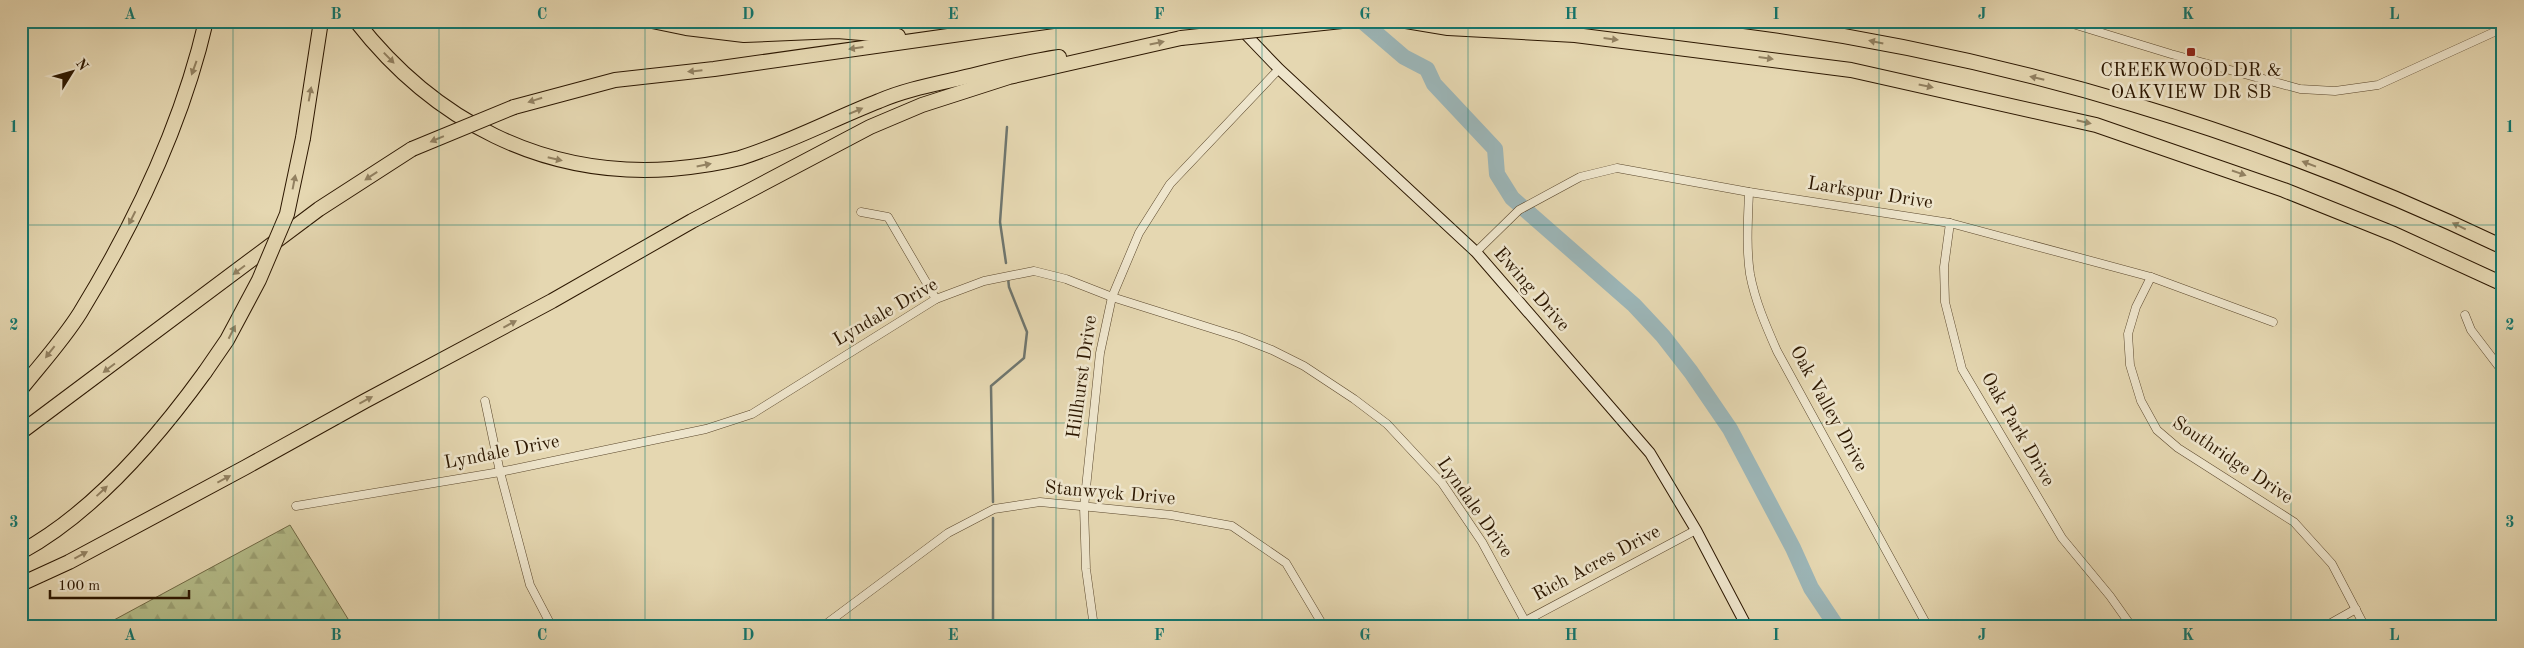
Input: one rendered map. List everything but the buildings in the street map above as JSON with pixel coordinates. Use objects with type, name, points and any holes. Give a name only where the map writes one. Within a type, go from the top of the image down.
[{"type":"highway","points":[[21,388],[79,315],[162,159],[197,60],[206,21]]},
{"type":"highway","points":[[21,552],[73,515],[118,476],[188,396],[227,340],[259,280],[287,214],[303,138],[318,51],[321,21]]},
{"type":"highway","points":[[356,21],[388,57],[417,85],[461,119],[483,132],[553,159],[635,170],[699,167],[739,158],[808,132],[880,100],[917,88],[1032,61],[1133,48]]},
{"type":"highway","points":[[652,21],[686,28],[744,35],[837,31],[921,38]]},
{"type":"highway","points":[[21,432],[319,210],[412,149],[514,106],[615,80],[714,69],[921,38],[1053,21]]},
{"type":"highway","points":[[21,584],[69,562],[246,467],[365,400],[552,301],[700,216],[870,127],[922,105],[1009,77],[1133,48],[1181,38],[1342,21]]},
{"type":"highway","points":[[1406,21],[1448,28],[1575,35],[1851,70],[2096,125],[2284,190],[2394,234],[2499,282]]},
{"type":"highway","points":[[1744,21],[1828,32],[1908,49],[2053,82],[2124,102],[2219,131],[2311,165],[2442,218],[2503,247]]},
{"type":"main road","name":"Ewing Drive","points":[[1232,21],[1279,69],[1476,252],[1650,454],[1696,530],[1747,627]]},
{"type":"street","points":[[2063,21],[2300,89],[2335,92],[2378,85],[2503,28]]},
{"type":"street","name":"Hillhurst Drive","points":[[1094,627],[1086,569],[1084,506],[1100,353],[1112,297],[1139,233],[1170,184],[1279,69]]},
{"type":"street","name":"Larkspur Drive","points":[[1476,252],[1519,210],[1580,177],[1617,168],[1749,192],[1950,223],[2151,278],[2274,322]]},
{"type":"street","name":"Oak Valley Drive","points":[[1749,192],[1748,245],[1750,274],[1761,316],[1777,351],[1928,627]]},
{"type":"street","points":[[861,212],[888,217],[936,299]]},
{"type":"street","name":"Oak Park Drive","points":[[1950,223],[1944,267],[1945,302],[1962,369],[2062,538],[2110,596],[2132,627]]},
{"type":"street","name":"Lyndale Drive","points":[[296,506],[500,472],[706,429],[752,414],[936,299],[984,281],[1034,271],[1066,279],[1112,297],[1239,337],[1272,350],[1304,366],[1374,414],[1387,424],[1442,483],[1482,542],[1525,621]]},
{"type":"street","name":"Southridge Drive","points":[[2151,278],[2136,307],[2128,334],[2129,357],[2141,401],[2157,430],[2178,448],[2294,522],[2332,564],[2365,627]]},
{"type":"street","points":[[2465,315],[2471,330],[2503,372]]},
{"type":"street","points":[[485,401],[500,472],[530,585],[552,627]]},
{"type":"street","name":"Stanwyck Drive","points":[[822,627],[948,533],[994,509],[1040,502],[1172,515],[1232,526],[1286,563],[1324,627]]},
{"type":"street","name":"Rich Acres Drive","points":[[1514,627],[1696,530]]},
{"type":"street","points":[[2324,627],[2356,609]]},
{"type":"green space","points":[[290,525],[353,627],[101,627]]},
{"type":"waterway","points":[[1362,21],[1404,57],[1427,69],[1434,84],[1495,149],[1497,174],[1512,198],[1634,305],[1663,336],[1691,372],[1730,429],[1793,548],[1811,588],[1837,627]]},
{"type":"waterway","points":[[1006,263],[1000,222],[1007,127]]},
{"type":"waterway","points":[[993,502],[991,386],[1024,358],[1027,332],[1009,287],[1008,278]]},
{"type":"waterway","points":[[993,518],[993,627]]},
{"type":"place","name":"CREEKWOOD DR & OAKVIEW DR SB","points":[[2191,52]]}]
